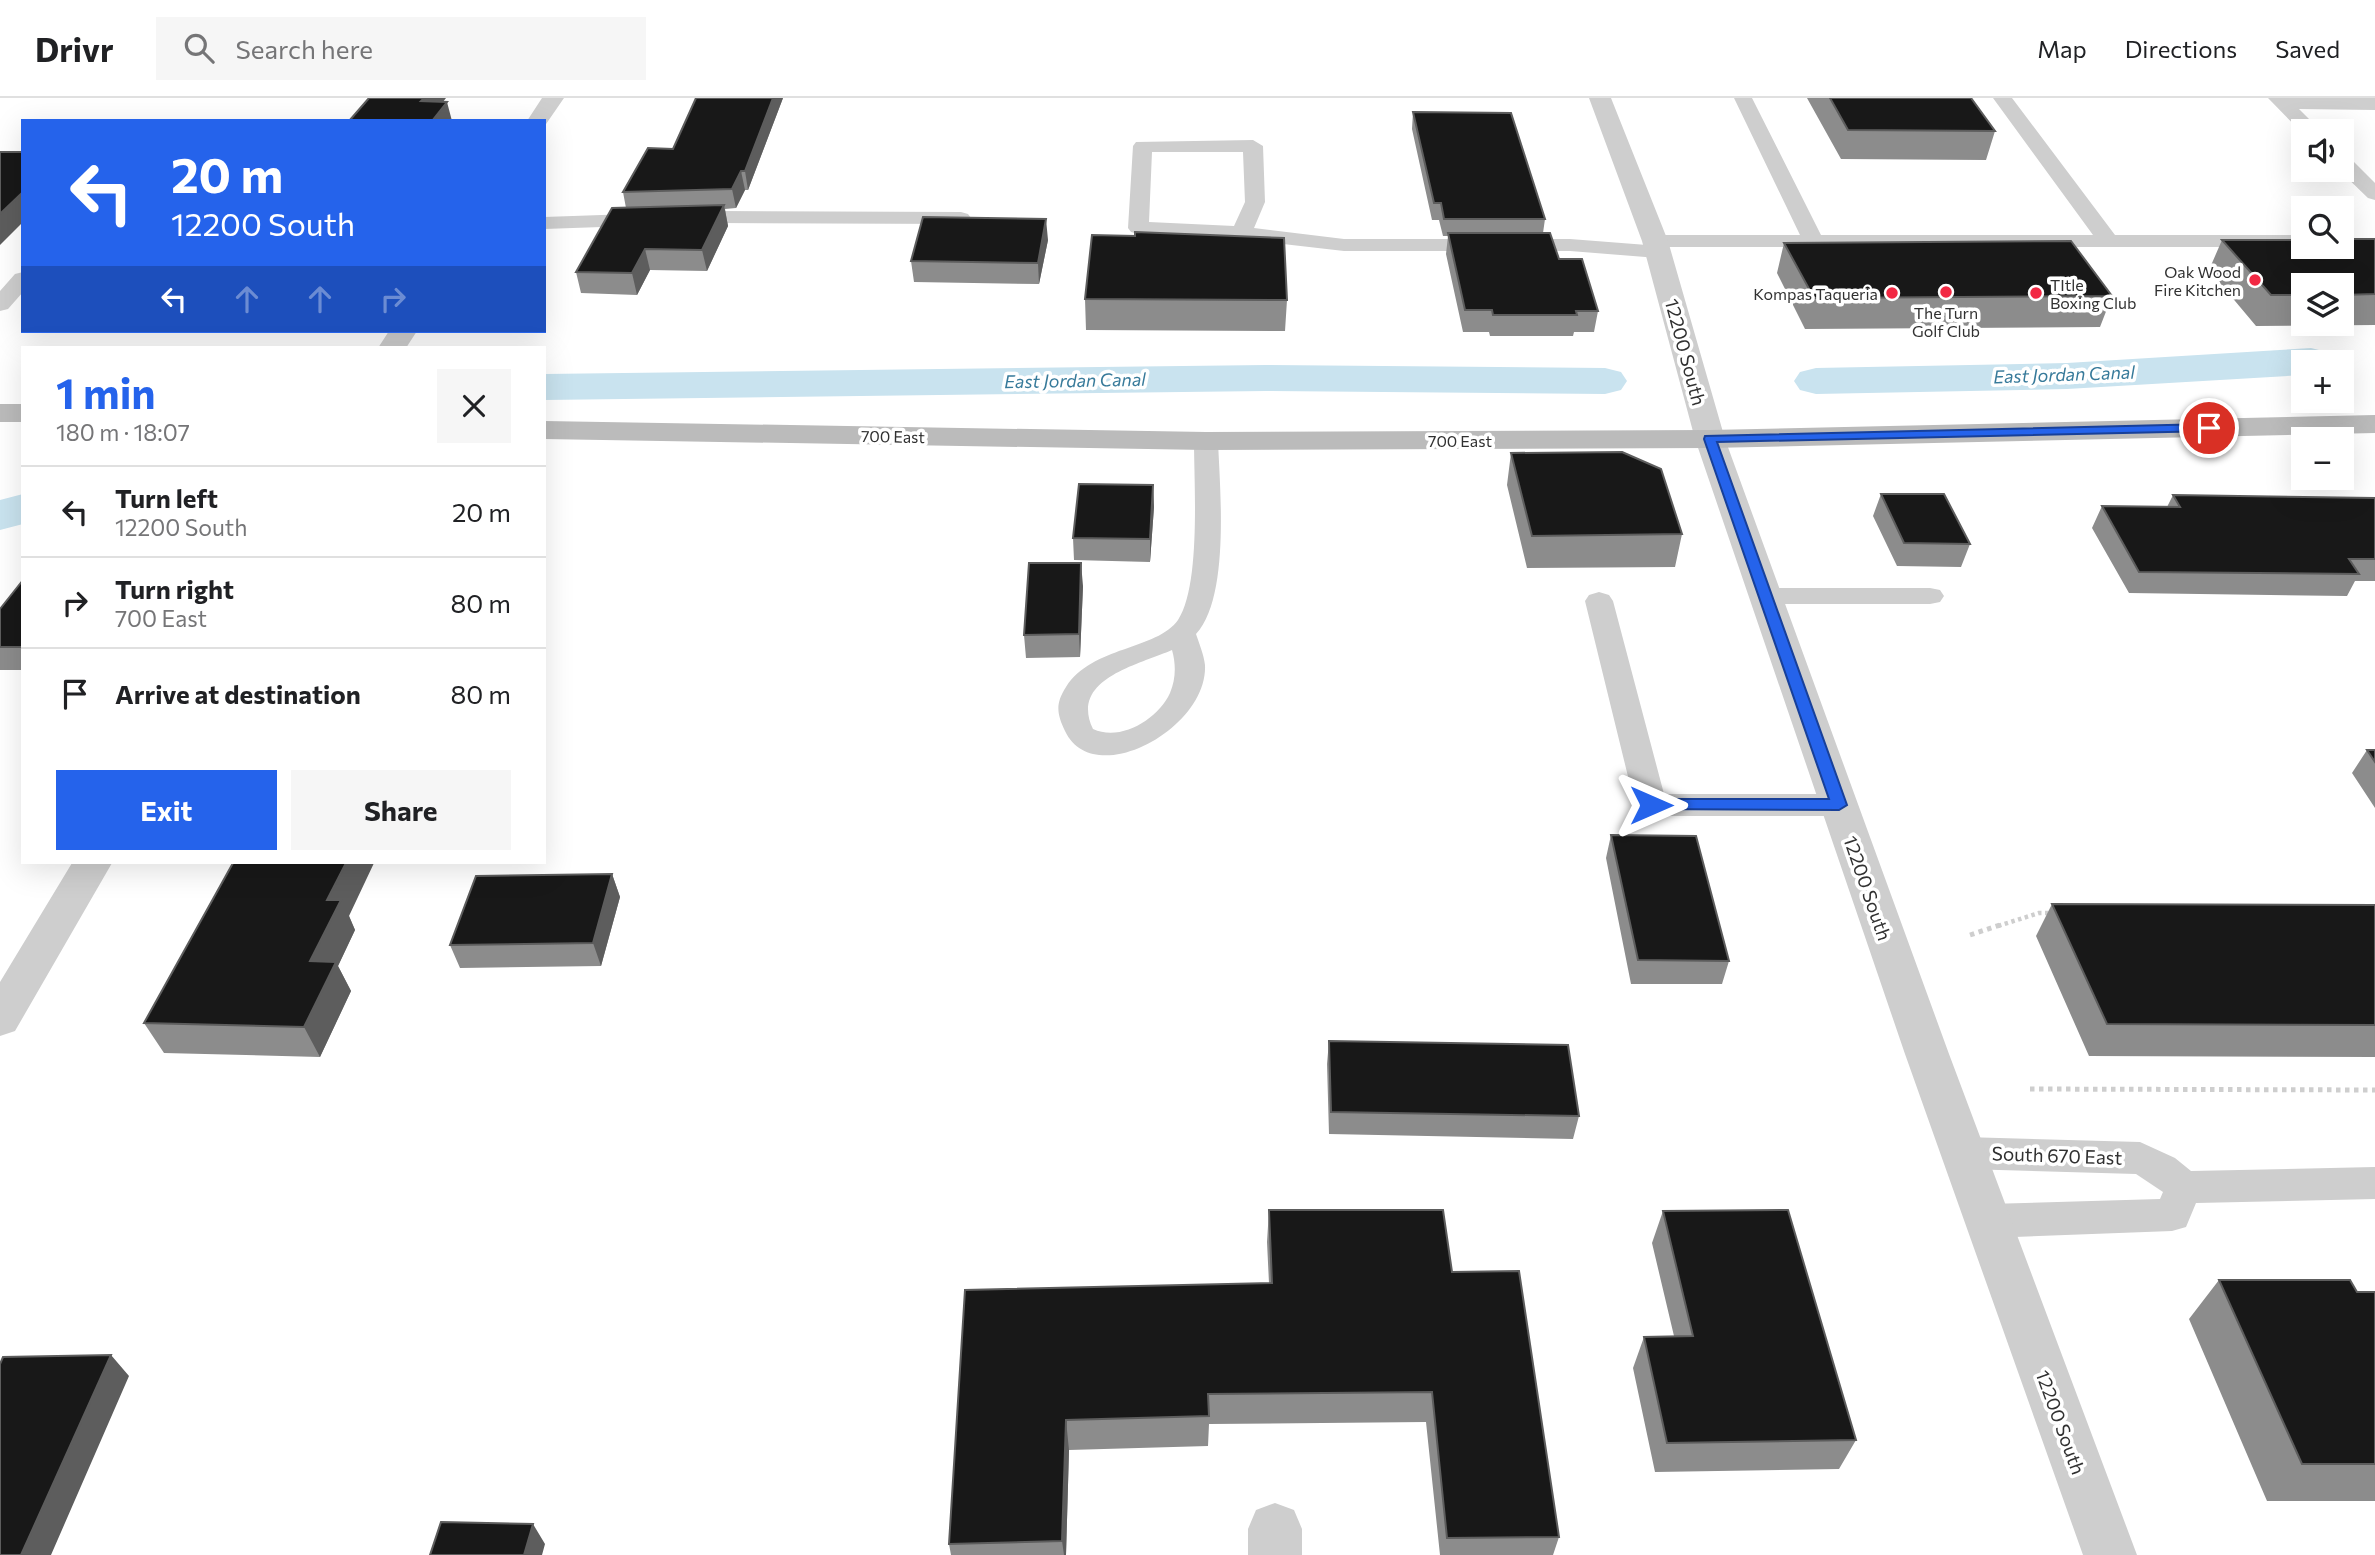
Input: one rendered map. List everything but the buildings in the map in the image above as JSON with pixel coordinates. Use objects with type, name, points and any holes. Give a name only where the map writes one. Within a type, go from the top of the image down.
[{"type":"main road","points":[[0,413],[21,413]]},
{"type":"main road","name":"700 East","points":[[546,430],[1206,440],[1710,439],[2375,424]]},
{"type":"street","points":[[539,119],[553,98]]},
{"type":"street","name":"12200 South","points":[[1600,98],[1657,246],[1710,439],[1987,1221],[2110,1555]]},
{"type":"street","points":[[0,1019],[91,864]]},
{"type":"lane","points":[[1743,98],[1814,241]]},
{"type":"lane","points":[[2002,98],[2109,241]]},
{"type":"lane","points":[[2280,101],[2374,101]]},
{"type":"lane","points":[[2280,101],[2299,119]]},
{"type":"lane","points":[[1241,233],[1255,202],[1253,146],[1143,146],[1138,228],[1241,233],[1311,243],[1657,246],[1814,241],[2291,241]]},
{"type":"lane","points":[[2354,173],[2375,194]]},
{"type":"lane","points":[[546,223],[717,217],[961,218]]},
{"type":"lane","points":[[0,304],[21,281]]},
{"type":"lane","points":[[1182,634],[1192,661],[1190,683],[1184,699],[1170,715],[1130,742],[1114,746],[1096,744],[1084,737],[1073,724],[1071,708],[1078,688],[1098,670],[1182,634],[1197,610],[1204,581],[1207,536],[1206,440]]},
{"type":"lane","points":[[1766,596],[1930,596]]},
{"type":"lane","points":[[1599,601],[1651,805],[1839,805]]},
{"type":"lane","name":"South 670 East","points":[[1964,1153],[2140,1158],[2162,1169],[2184,1187]]},
{"type":"lane","points":[[1987,1221],[2172,1215],[2184,1187],[2375,1183]]},
{"type":"path","points":[[1970,935],[2039,913],[2066,914]]},
{"type":"path","points":[[2030,1089],[2375,1090]]},
{"type":"waterway","name":"East Jordan Canal","points":[[1816,381],[2067,376],[2291,362]]},
{"type":"waterway","name":"East Jordan Canal","points":[[546,387],[1266,378],[1605,381]]},
{"type":"waterway","name":"East Jordan Canal","points":[[0,515],[21,510]]},
{"type":"place","name":"Oak Wood Fire Kitchen","points":[[2255,280]]},
{"type":"place","name":"The Turn Golf Club","points":[[1946,292]]},
{"type":"place","name":"Kompas Taqueria","points":[[1892,293]]},
{"type":"place","name":"TItle Boxing Club","points":[[2036,293]]},
{"type":"route","points":[[1651,805],[1839,805],[1710,439],[2209,428]]}]
